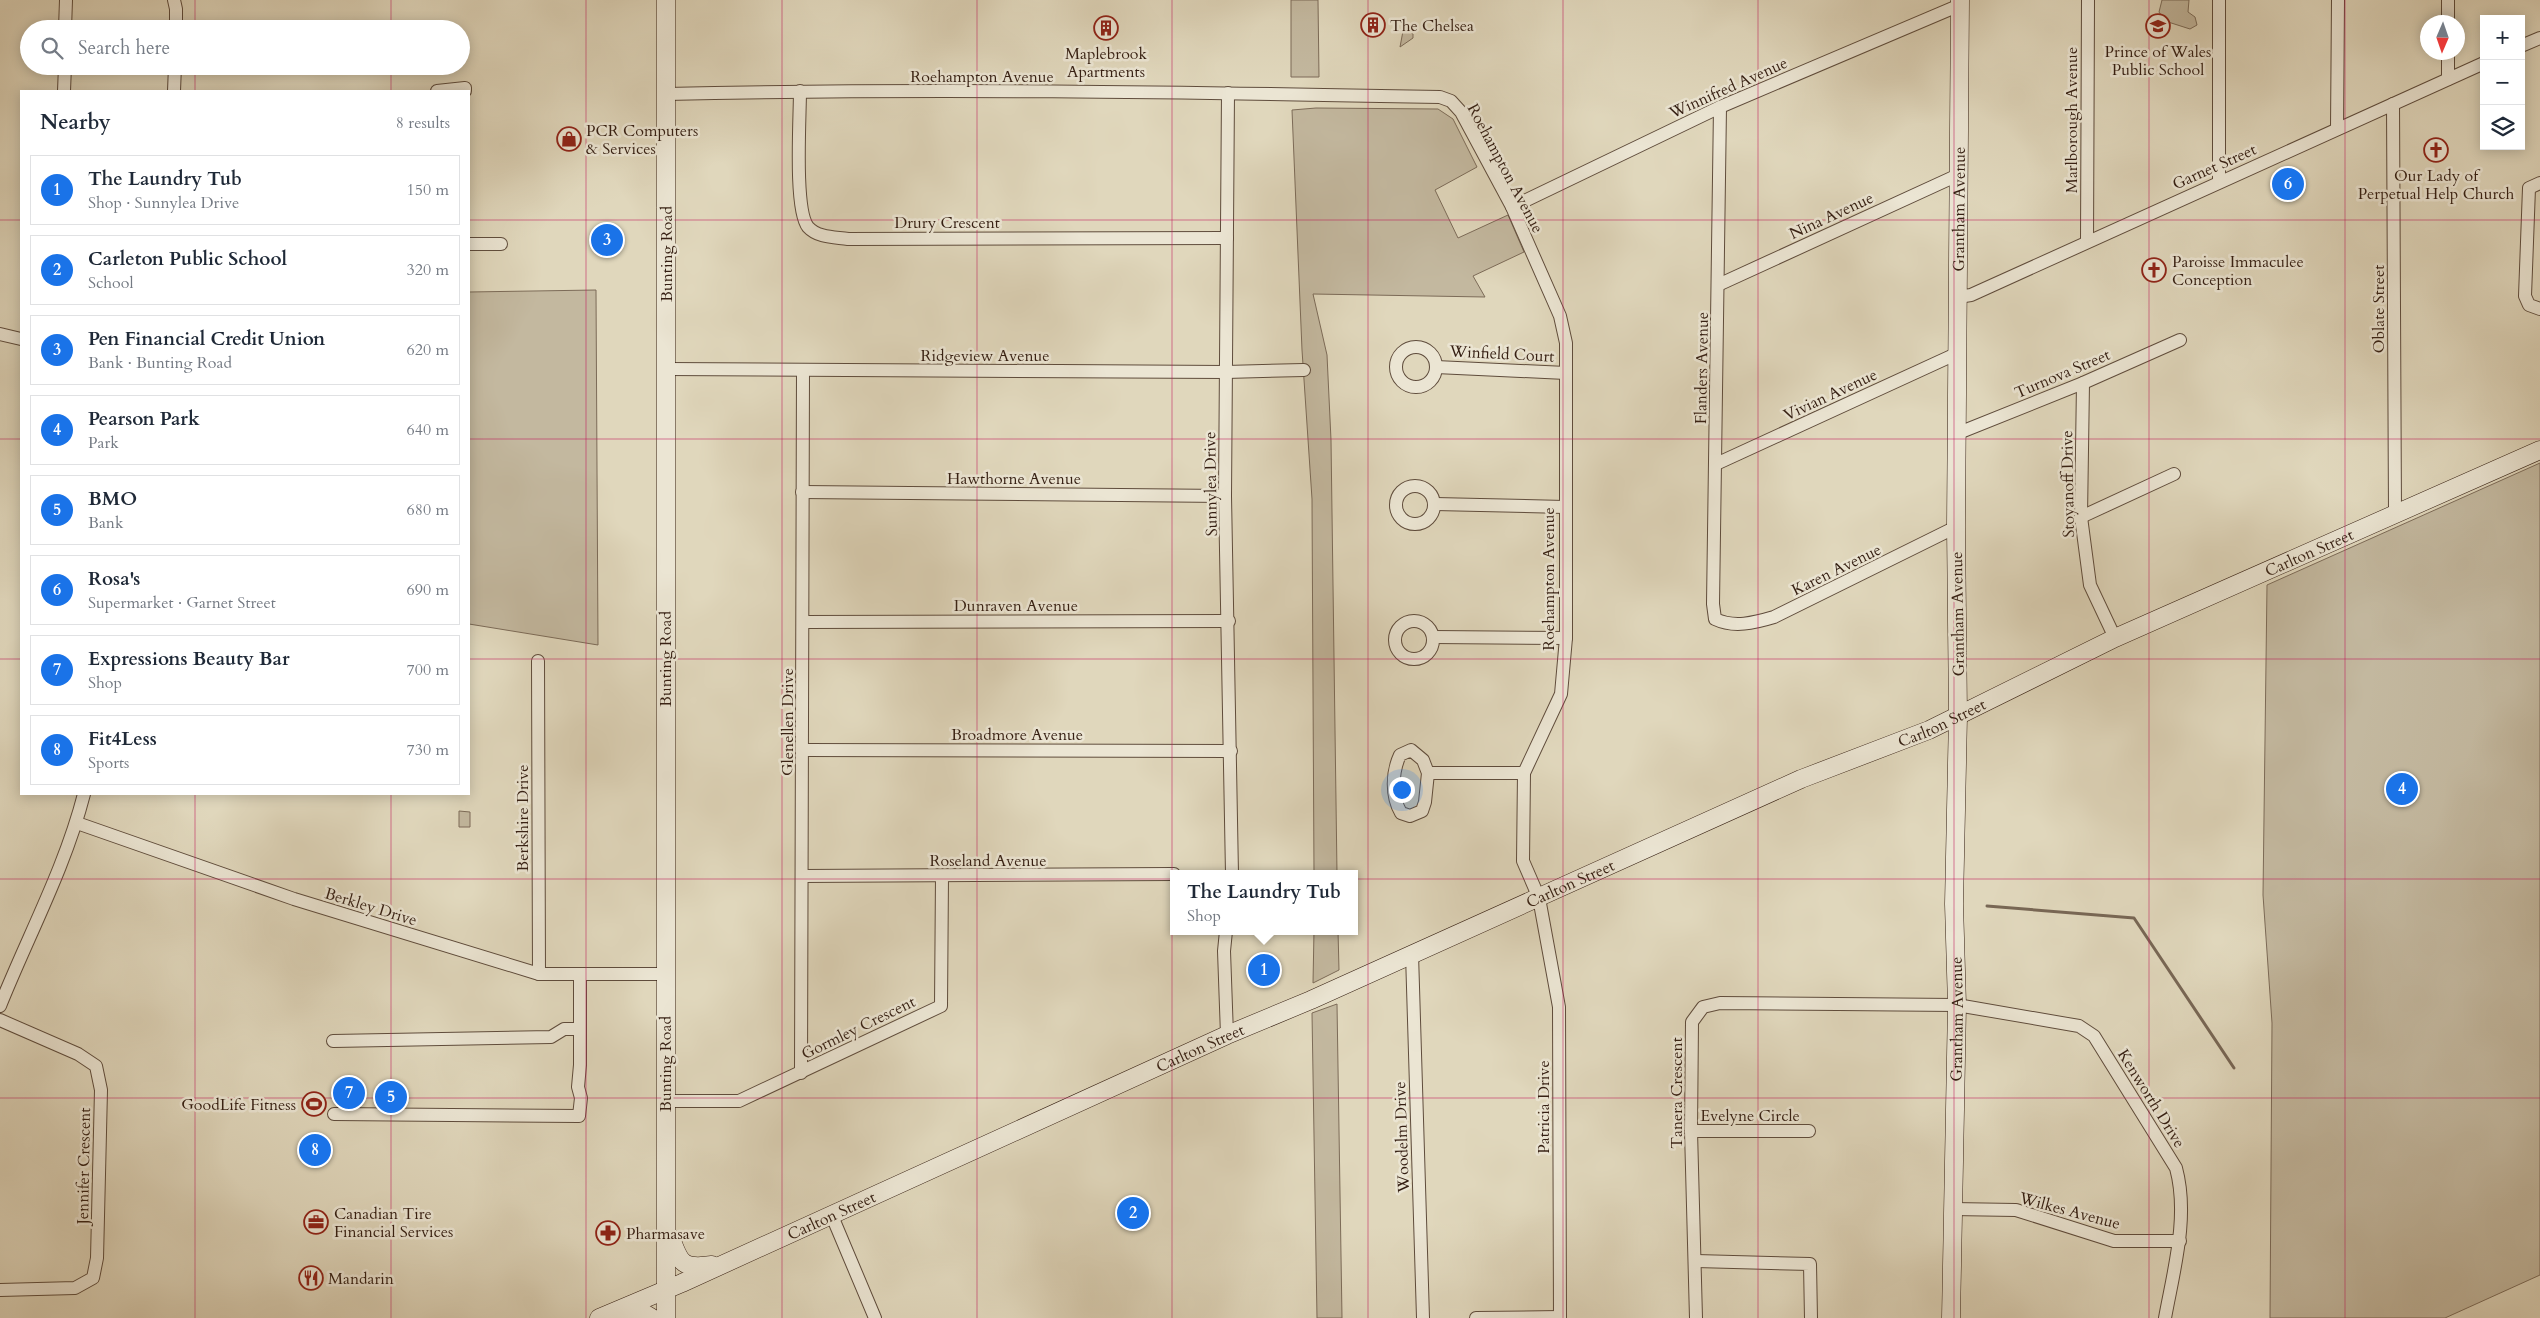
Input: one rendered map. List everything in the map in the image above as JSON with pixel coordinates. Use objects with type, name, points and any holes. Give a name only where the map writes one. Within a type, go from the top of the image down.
[{"type":"main road","name":"Bunting Road","points":[[666,0],[666,1318]]},
{"type":"main road","name":"Grantham Avenue","points":[[1951,1318],[1957,1005],[1954,904],[1958,716],[1956,434],[1960,2]]},
{"type":"main road","name":"Carlton Street","points":[[607,1315],[666,1291],[1227,1035],[1539,898],[1802,779],[1930,730],[2115,638],[2540,450]]},
{"type":"main road","points":[[666,1225],[677,1257],[685,1264],[695,1267],[725,1264]]},
{"type":"main road","points":[[607,1315],[642,1312],[652,1318]]},
{"type":"street","points":[[65,20],[66,0]]},
{"type":"street","points":[[174,0],[176,20]]},
{"type":"street","name":"Marlborough Avenue","points":[[2087,241],[2088,0]]},
{"type":"street","points":[[2219,0],[2219,182]]},
{"type":"street","points":[[2337,129],[2338,0]]},
{"type":"street","points":[[2448,0],[2448,15]]},
{"type":"street","name":"Winnifred Avenue","points":[[1512,207],[1720,107],[1960,2]]},
{"type":"street","points":[[2525,44],[2540,38]]},
{"type":"street","points":[[2448,60],[2448,79]]},
{"type":"street","name":"Garnet Street","points":[[1958,297],[1971,295],[2480,65]]},
{"type":"street","points":[[64,75],[64,90]]},
{"type":"street","points":[[174,90],[175,75]]},
{"type":"street","points":[[446,90],[465,88],[465,90]]},
{"type":"street","name":"Roehampton Avenue","points":[[666,94],[800,91],[1228,93],[1440,97],[1450,101],[1461,112],[1512,207],[1560,316],[1566,343],[1566,638],[1561,694],[1524,773],[1523,862],[1539,898]]},
{"type":"street","name":"Drury Crescent","points":[[800,91],[800,207],[807,226],[822,236],[848,239],[1227,238]]},
{"type":"street","name":"Sunnylea Drive","points":[[1228,93],[1225,496],[1229,621],[1232,870]]},
{"type":"street","name":"Oblate Street","points":[[2393,104],[2395,513]]},
{"type":"street","name":"Flanders Avenue","points":[[1720,107],[1713,604],[1715,618],[1726,624]]},
{"type":"street","name":"Nina Avenue","points":[[1718,285],[1958,175]]},
{"type":"street","points":[[2540,183],[2529,188],[2525,296],[2529,305],[2540,309]]},
{"type":"street","points":[[470,244],[501,244]]},
{"type":"street","points":[[0,334],[20,340]]},
{"type":"street","name":"Turnova Street","points":[[1956,434],[2083,383],[2180,340]]},
{"type":"street","name":"Vivian Avenue","points":[[1716,464],[1958,353]]},
{"type":"street","name":"Winfield Court","points":[[1436,367],[1566,373]]},
{"type":"street","name":"Ridgeview Avenue","points":[[666,369],[1226,372],[1304,370]]},
{"type":"street","name":"Glenellen Drive","points":[[801,1073],[804,750],[803,370]]},
{"type":"street","name":"Stoyanoff Drive","points":[[2083,383],[2081,517],[2090,585],[2115,638]]},
{"type":"street","points":[[2081,517],[2174,474]]},
{"type":"street","name":"Hawthorne Avenue","points":[[802,492],[1225,496]]},
{"type":"street","points":[[1434,504],[1565,507]]},
{"type":"street","name":"Karen Avenue","points":[[1726,624],[1750,624],[1774,617],[1956,528]]},
{"type":"street","name":"Dunraven Avenue","points":[[803,622],[1229,621]]},
{"type":"street","points":[[1433,637],[1566,638]]},
{"type":"street","name":"Berkshire Drive","points":[[538,661],[539,974]]},
{"type":"street","name":"Broadmore Avenue","points":[[804,750],[1231,751]]},
{"type":"street","points":[[1411,750],[1423,760],[1428,773],[1425,802],[1422,811],[1410,816],[1401,813],[1396,804],[1394,768],[1400,755],[1411,750]]},
{"type":"street","points":[[1428,773],[1524,773]]},
{"type":"street","points":[[2,998],[44,908],[77,823],[84,795]]},
{"type":"street","name":"Berkley Drive","points":[[77,823],[294,899],[539,974],[665,974]]},
{"type":"street","name":"Roseland Avenue","points":[[803,876],[1170,874]]},
{"type":"street","name":"Gormley Crescent","points":[[665,1101],[739,1101],[941,1006],[942,876]]},
{"type":"street","name":"Patricia Drive","points":[[1539,898],[1559,1007],[1560,1318]]},
{"type":"street","points":[[1226,935],[1224,951],[1227,1035]]},
{"type":"street","name":"Woodelm Drive","points":[[1412,954],[1423,1318]]},
{"type":"street","points":[[334,1114],[579,1116],[581,1098],[578,1088],[580,975]]},
{"type":"street","name":"Tanera Crescent","points":[[1696,1318],[1696,1261],[1691,1131],[1692,1022],[1702,1007],[1720,1003],[1957,1005]]},
{"type":"street","name":"Kenworth Drive","points":[[1957,1005],[2079,1026],[2094,1036],[2176,1168],[2181,1186],[2180,1241],[2166,1318]]},
{"type":"street","name":"Jennifer Crescent","points":[[0,1020],[78,1054],[96,1066],[101,1090],[97,1258],[93,1278],[76,1288],[0,1290]]},
{"type":"street","points":[[333,1041],[551,1037],[564,1029],[580,1029]]},
{"type":"street","name":"Evelyne Circle","points":[[1691,1131],[1809,1131]]},
{"type":"street","name":"Wilkes Avenue","points":[[1952,1209],[2016,1210],[2114,1240],[2180,1241]]},
{"type":"street","points":[[832,1216],[875,1318]]},
{"type":"street","points":[[1696,1261],[1810,1264],[1811,1318]]},
{"type":"street","points":[[1476,1318],[1560,1318]]},
{"type":"shaded area","points":[[1291,0],[1318,0],[1319,77],[1291,77]]},
{"type":"shaded area","points":[[2162,0],[2189,0],[2188,12],[2195,17],[2197,25],[2190,29],[2165,21],[2159,12]]},
{"type":"shaded area","points":[[1407,30],[1413,34],[1413,38],[1400,47],[1403,31]]},
{"type":"shaded area","points":[[1316,108],[1438,109],[1453,119],[1477,167],[1435,190],[1458,238],[1508,215],[1524,252],[1473,276],[1485,297],[1313,294],[1327,355],[1331,440],[1337,870],[1314,870],[1312,499],[1302,350],[1292,110]]},
{"type":"shaded area","points":[[596,290],[598,645],[470,624],[470,292]]},
{"type":"shaded area","points":[[2540,463],[2540,1275],[2445,1318],[2270,1318],[2272,1023],[2263,895],[2267,585]]},
{"type":"shaded area","points":[[459,811],[470,812],[470,827],[459,827]]},
{"type":"shaded area","points":[[1314,935],[1338,935],[1339,970],[1313,983]]},
{"type":"shaded area","points":[[1337,1004],[1342,1318],[1317,1318],[1312,1013]]},
{"type":"waterway","points":[[1987,906],[2134,918],[2234,1068]]},
{"type":"place","name":"The Chelsea","points":[[1373,25]]},
{"type":"place","name":"Prince of Wales Public School","points":[[2158,26]]},
{"type":"place","name":"Maplebrook Apartments","points":[[1106,28]]},
{"type":"place","name":"PCR Computers & Services","points":[[569,139]]},
{"type":"place","name":"Our Lady of Perpetual Help Church","points":[[2436,150]]},
{"type":"place","name":"Rosa's","points":[[2288,184]]},
{"type":"place","name":"Pen Financial Credit Union","points":[[607,240]]},
{"type":"place","name":"Paroisse Immaculee Conception","points":[[2154,270]]},
{"type":"place","name":"Pearson Park","points":[[2402,789]]},
{"type":"place","name":"The Laundry Tub","points":[[1264,970]]},
{"type":"place","name":"Expressions Beauty Bar","points":[[349,1093]]},
{"type":"place","name":"BMO","points":[[391,1097]]},
{"type":"place","name":"GoodLife Fitness","points":[[314,1104]]},
{"type":"place","name":"Fit4Less","points":[[315,1150]]},
{"type":"place","name":"Carleton Public School","points":[[1133,1213]]},
{"type":"place","name":"Canadian Tire Financial Services","points":[[316,1222]]},
{"type":"place","name":"Pharmasave","points":[[608,1233]]},
{"type":"place","name":"Mandarin","points":[[311,1278]]}]
